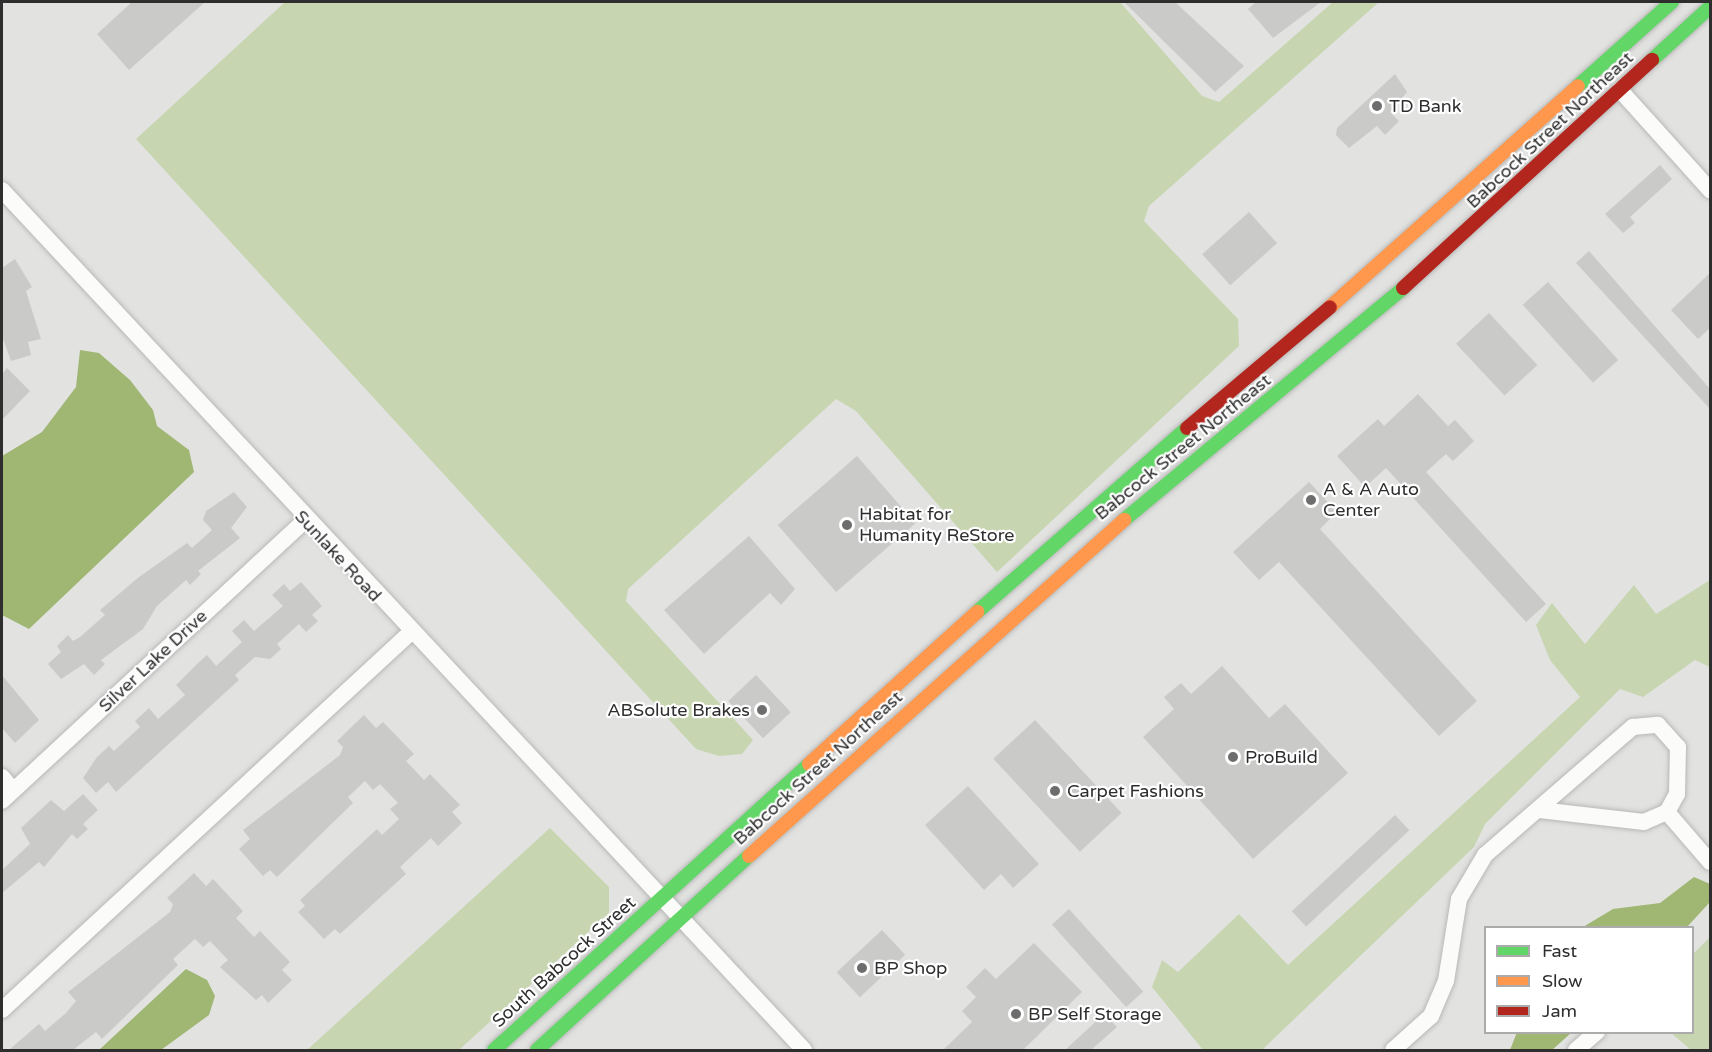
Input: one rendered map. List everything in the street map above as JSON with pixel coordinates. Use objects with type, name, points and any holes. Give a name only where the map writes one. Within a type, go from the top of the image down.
[{"type":"main road","name":"Babcock Street Northeast","points":[[659,900],[1076,522],[1376,268],[1672,2]]},
{"type":"main road","name":"Babcock Street Northeast","points":[[681,916],[1087,550],[1392,298],[1710,7]]},
{"type":"main road","points":[[1392,298],[1418,230]]},
{"type":"main road","points":[[1354,330],[1376,268]]},
{"type":"main road","name":"South Babcock Street","points":[[494,1050],[659,900]]},
{"type":"main road","points":[[537,1050],[681,916]]},
{"type":"street","points":[[1620,90],[1710,189]]},
{"type":"street","name":"Sunlake Road","points":[[2,189],[410,633],[659,900],[681,916],[804,1050]]},
{"type":"street","name":"Silver Lake Drive","points":[[7,796],[305,520]]},
{"type":"street","points":[[2,1010],[410,633]]},
{"type":"street","points":[[1393,1050],[1431,1016],[1446,981],[1459,899],[1485,855],[1540,810],[1633,727],[1658,725],[1678,747],[1677,794],[1667,812],[1644,822],[1540,810]]},
{"type":"street","points":[[2,777],[7,796]]},
{"type":"street","points":[[1667,812],[1710,862]]},
{"type":"street","points":[[1576,1050],[1595,1034]]},
{"type":"shaded area","points":[[285,2],[1120,2],[1202,96],[1219,102],[1333,2],[1379,2],[1149,206],[1144,221],[1238,319],[1239,346],[997,572],[856,411],[836,399],[628,589],[626,601],[753,740],[742,754],[719,756],[696,749],[136,139]]},
{"type":"shaded area","points":[[80,350],[99,353],[130,380],[153,410],[157,426],[189,450],[194,472],[29,629],[2,615],[2,456],[42,432],[76,387]]},
{"type":"shaded area","points":[[1710,580],[1710,667],[1695,660],[1643,697],[1620,689],[1485,824],[1474,847],[1262,1050],[1203,1050],[1152,987],[1162,960],[1178,972],[1239,914],[1288,965],[1580,697],[1550,660],[1536,625],[1552,603],[1585,644],[1634,585],[1656,614]]},
{"type":"shaded area","points":[[550,828],[609,887],[609,913],[459,1050],[307,1050]]},
{"type":"shaded area","points":[[1694,877],[1710,884],[1710,902],[1688,926],[1585,926],[1613,909],[1660,903]]},
{"type":"shaded area","points":[[1710,937],[1710,1050],[1691,1050],[1672,1034],[1694,1034],[1694,953]]},
{"type":"shaded area","points":[[186,969],[207,980],[215,996],[209,1015],[161,1050],[99,1050]]},
{"type":"shaded area","points":[[1516,1034],[1570,1034],[1552,1050],[1510,1050]]},
{"type":"building","points":[[132,2],[205,2],[129,70],[97,34]]},
{"type":"building","points":[[1124,2],[1175,2],[1244,66],[1215,92]]},
{"type":"building","points":[[1256,2],[1321,2],[1273,38],[1248,9]]},
{"type":"building","points":[[1395,74],[1407,92],[1390,112],[1399,121],[1385,135],[1377,126],[1349,148],[1336,135],[1337,128]]},
{"type":"building","points":[[1660,165],[1672,179],[1630,217],[1635,223],[1623,233],[1605,214]]},
{"type":"building","points":[[1249,212],[1277,243],[1230,285],[1202,254]]},
{"type":"building","points":[[1589,251],[1710,389],[1710,409],[1576,263]]},
{"type":"building","points":[[15,259],[32,287],[26,291],[41,339],[28,342],[31,355],[11,361],[2,336],[2,268]]},
{"type":"building","points":[[1710,273],[1710,328],[1698,339],[1671,310]]},
{"type":"building","points":[[1548,282],[1618,360],[1593,383],[1523,305]]},
{"type":"building","points":[[1489,313],[1537,365],[1505,396],[1456,344]]},
{"type":"building","points":[[7,368],[30,391],[2,420],[2,374]]},
{"type":"building","points":[[1418,394],[1448,426],[1455,420],[1474,441],[1453,461],[1446,454],[1426,472],[1546,604],[1526,622],[1386,468],[1365,487],[1337,456],[1378,419],[1384,426]]},
{"type":"building","points":[[857,456],[915,523],[836,592],[778,525]]},
{"type":"building","points":[[1309,482],[1337,512],[1320,529],[1477,701],[1439,736],[1279,562],[1259,580],[1233,552]]},
{"type":"building","points":[[234,492],[247,507],[231,528],[240,538],[198,571],[201,574],[190,585],[186,580],[157,606],[143,629],[101,660],[105,664],[94,675],[84,664],[61,679],[48,664],[61,652],[57,646],[68,635],[73,641],[80,637],[105,615],[100,610],[139,577],[187,543],[192,548],[212,530],[203,520],[206,511]]},
{"type":"building","points":[[749,536],[795,589],[781,605],[770,593],[704,654],[664,610]]},
{"type":"building","points":[[301,582],[322,606],[312,615],[318,621],[306,632],[299,624],[277,644],[281,649],[270,659],[255,657],[235,675],[239,680],[116,792],[108,782],[96,793],[83,778],[97,757],[109,746],[114,751],[140,727],[135,721],[149,708],[158,719],[185,695],[176,685],[195,666],[207,655],[216,666],[242,642],[232,631],[244,620],[254,631],[283,606],[272,595],[284,584],[290,591]]},
{"type":"building","points":[[1222,666],[1269,718],[1285,704],[1348,773],[1253,859],[1143,737],[1174,709],[1164,697],[1181,683],[1191,694]]},
{"type":"building","points":[[2,675],[39,720],[15,743],[2,728]]},
{"type":"building","points":[[756,675],[791,712],[763,738],[728,701]]},
{"type":"building","points":[[364,715],[376,728],[383,722],[414,754],[406,761],[424,780],[430,774],[460,805],[452,812],[462,823],[438,846],[431,838],[400,867],[406,874],[340,934],[335,929],[324,939],[298,912],[305,906],[300,900],[377,829],[382,835],[399,819],[390,809],[398,803],[380,784],[373,790],[365,781],[348,797],[353,803],[277,877],[270,870],[263,876],[239,849],[250,839],[243,830],[340,755],[343,747],[337,741]]},
{"type":"building","points":[[1035,720],[1122,813],[1080,852],[993,759]]},
{"type":"building","points":[[968,786],[1039,864],[1013,888],[1001,874],[984,890],[925,825]]},
{"type":"building","points":[[83,794],[98,810],[83,824],[88,829],[77,839],[72,834],[44,867],[39,862],[2,893],[2,870],[30,844],[21,828],[51,800],[64,811]]},
{"type":"building","points":[[1395,815],[1409,830],[1306,927],[1292,911]]},
{"type":"building","points":[[194,873],[206,886],[213,879],[243,911],[236,918],[254,937],[260,931],[290,962],[282,970],[292,980],[268,1003],[262,995],[256,1000],[220,967],[228,960],[210,941],[203,947],[195,939],[173,959],[178,965],[102,1039],[96,1032],[73,1050],[9,1050],[39,1024],[45,1031],[66,1013],[76,1001],[68,992],[170,912],[173,904],[167,898]]},
{"type":"building","points":[[1069,909],[1143,991],[1126,1007],[1052,924]]},
{"type":"building","points":[[882,930],[905,955],[860,997],[837,972]]},
{"type":"building","points":[[1034,943],[1082,992],[1023,1050],[943,1050],[972,1022],[962,1011],[976,997],[966,987],[985,968],[996,979]]},
{"type":"building","points":[[1104,1014],[1117,1027],[1091,1050],[1065,1050]]},
{"type":"traffic: fast","points":[[1578,86],[1672,2]]},
{"type":"traffic: fast","points":[[1652,60],[1710,7]]},
{"type":"traffic: fast","points":[[1124,520],[1403,288]]},
{"type":"traffic: fast","points":[[977,612],[1187,428]]},
{"type":"traffic: fast","points":[[494,1050],[809,764]]},
{"type":"traffic: fast","points":[[537,1050],[749,856]]},
{"type":"traffic: slow","points":[[1330,307],[1578,86]]},
{"type":"traffic: slow","points":[[749,856],[1124,520]]},
{"type":"traffic: slow","points":[[809,764],[977,612]]},
{"type":"traffic: jam","points":[[1403,288],[1652,60]]},
{"type":"traffic: jam","points":[[1187,428],[1330,307]]},
{"type":"place","name":"TD Bank","points":[[1377,106]]},
{"type":"place","name":"A & A Auto Center","points":[[1311,500]]},
{"type":"place","name":"Habitat for Humanity ReStore","points":[[847,525]]},
{"type":"place","name":"ABSolute Brakes","points":[[762,710]]},
{"type":"place","name":"ProBuild","points":[[1233,757]]},
{"type":"place","name":"Carpet Fashions","points":[[1055,791]]},
{"type":"place","name":"BP Shop","points":[[862,968]]},
{"type":"place","name":"BP Self Storage","points":[[1016,1014]]}]
